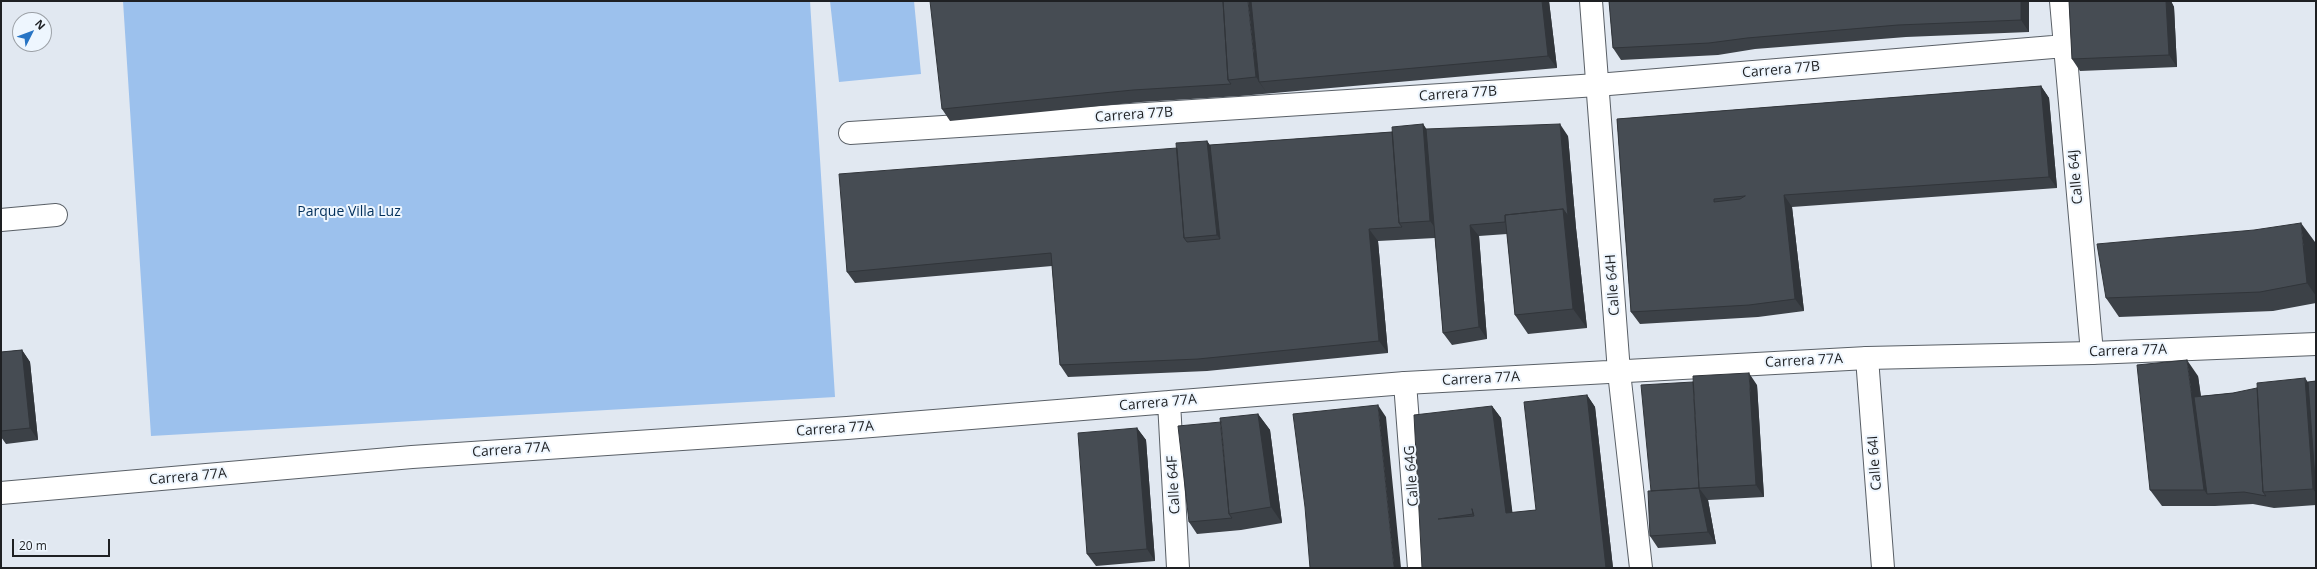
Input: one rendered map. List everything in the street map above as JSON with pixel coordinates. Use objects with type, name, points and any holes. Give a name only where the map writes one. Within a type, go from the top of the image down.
[{"type":"street","name":"Calle 64H","points":[[1591,1],[1620,372],[1641,568]]},
{"type":"street","name":"Calle 64J","points":[[2061,1],[2092,353]]},
{"type":"street","name":"Carrera 77B","points":[[850,133],[1597,85],[2064,46]]},
{"type":"street","points":[[1,220],[56,215]]},
{"type":"street","name":"Carrera 77A","points":[[1,493],[412,457],[846,428],[1405,383],[1868,358],[2092,353],[2316,344]]},
{"type":"street","name":"Calle 64I","points":[[1868,358],[1883,568]]},
{"type":"street","name":"Calle 64G","points":[[1405,383],[1419,568]]},
{"type":"street","name":"Calle 64F","points":[[1169,402],[1178,568]]},
{"type":"green space","name":"Parque Villa Luz","points":[[123,1],[810,1],[835,397],[151,436]]},
{"type":"green space","points":[[830,1],[914,1],[921,74],[839,82]]},
{"type":"building","points":[[930,1],[1223,1],[1228,80],[1231,84],[1133,90],[942,109]]},
{"type":"building","points":[[1223,1],[1248,1],[1256,77],[1228,80]]},
{"type":"building","points":[[1251,1],[1542,1],[1548,56],[1259,82]]},
{"type":"building","points":[[1609,1],[2021,1],[2021,20],[1898,25],[1747,38],[1709,43],[1613,48]]},
{"type":"building","points":[[2069,1],[2166,1],[2169,55],[2072,59]]},
{"type":"building","points":[[2041,86],[2049,177],[1784,195],[1795,299],[1749,305],[1631,312],[1617,119]],"holes":[[[1745,196],[1740,199],[1714,202],[1714,199]]]},
{"type":"building","points":[[1423,124],[1430,221],[1399,223],[1392,127]]},
{"type":"building","points":[[1560,124],[1568,216],[1563,209],[1505,215],[1505,222],[1470,225],[1479,327],[1443,333],[1426,129]]},
{"type":"building","points":[[1392,132],[1399,223],[1402,227],[1369,229],[1379,341],[1198,359],[1060,365],[1051,253],[847,272],[839,174],[1177,148],[1184,238],[1187,242],[1220,239],[1210,145]]},
{"type":"building","points":[[1207,141],[1217,235],[1184,238],[1176,143]]},
{"type":"building","points":[[1563,209],[1573,309],[1515,315],[1505,215]]},
{"type":"building","points":[[2301,223],[2307,283],[2260,292],[2106,298],[2097,244],[2254,230]]},
{"type":"building","points":[[22,350],[30,428],[1,431],[1,352]]},
{"type":"building","points":[[2187,360],[2204,490],[2150,490],[2137,365]]},
{"type":"building","points":[[1749,373],[1756,485],[1699,488],[1693,376]]},
{"type":"building","points":[[2305,378],[2313,489],[2263,492],[2257,383]]},
{"type":"building","points":[[2316,381],[2316,493],[2308,382]]},
{"type":"building","points":[[1693,382],[1699,488],[1651,491],[1641,385]]},
{"type":"building","points":[[2257,388],[2263,492],[2266,496],[2244,492],[2207,494],[2194,397],[2233,393]]},
{"type":"building","points":[[1587,395],[1606,568],[1422,568],[1414,415],[1492,406],[1506,513],[1536,510],[1524,402]],"holes":[[[1472,509],[1474,516],[1438,519],[1473,514]]]},
{"type":"building","points":[[1378,405],[1394,568],[1310,568],[1305,507],[1293,414]]},
{"type":"building","points":[[1258,414],[1271,507],[1229,514],[1220,418]]},
{"type":"building","points":[[1221,422],[1229,514],[1232,518],[1189,522],[1178,426]]},
{"type":"building","points":[[1137,428],[1147,549],[1087,554],[1078,433]]},
{"type":"building","points":[[1699,488],[1708,532],[1650,536],[1648,491]]}]
